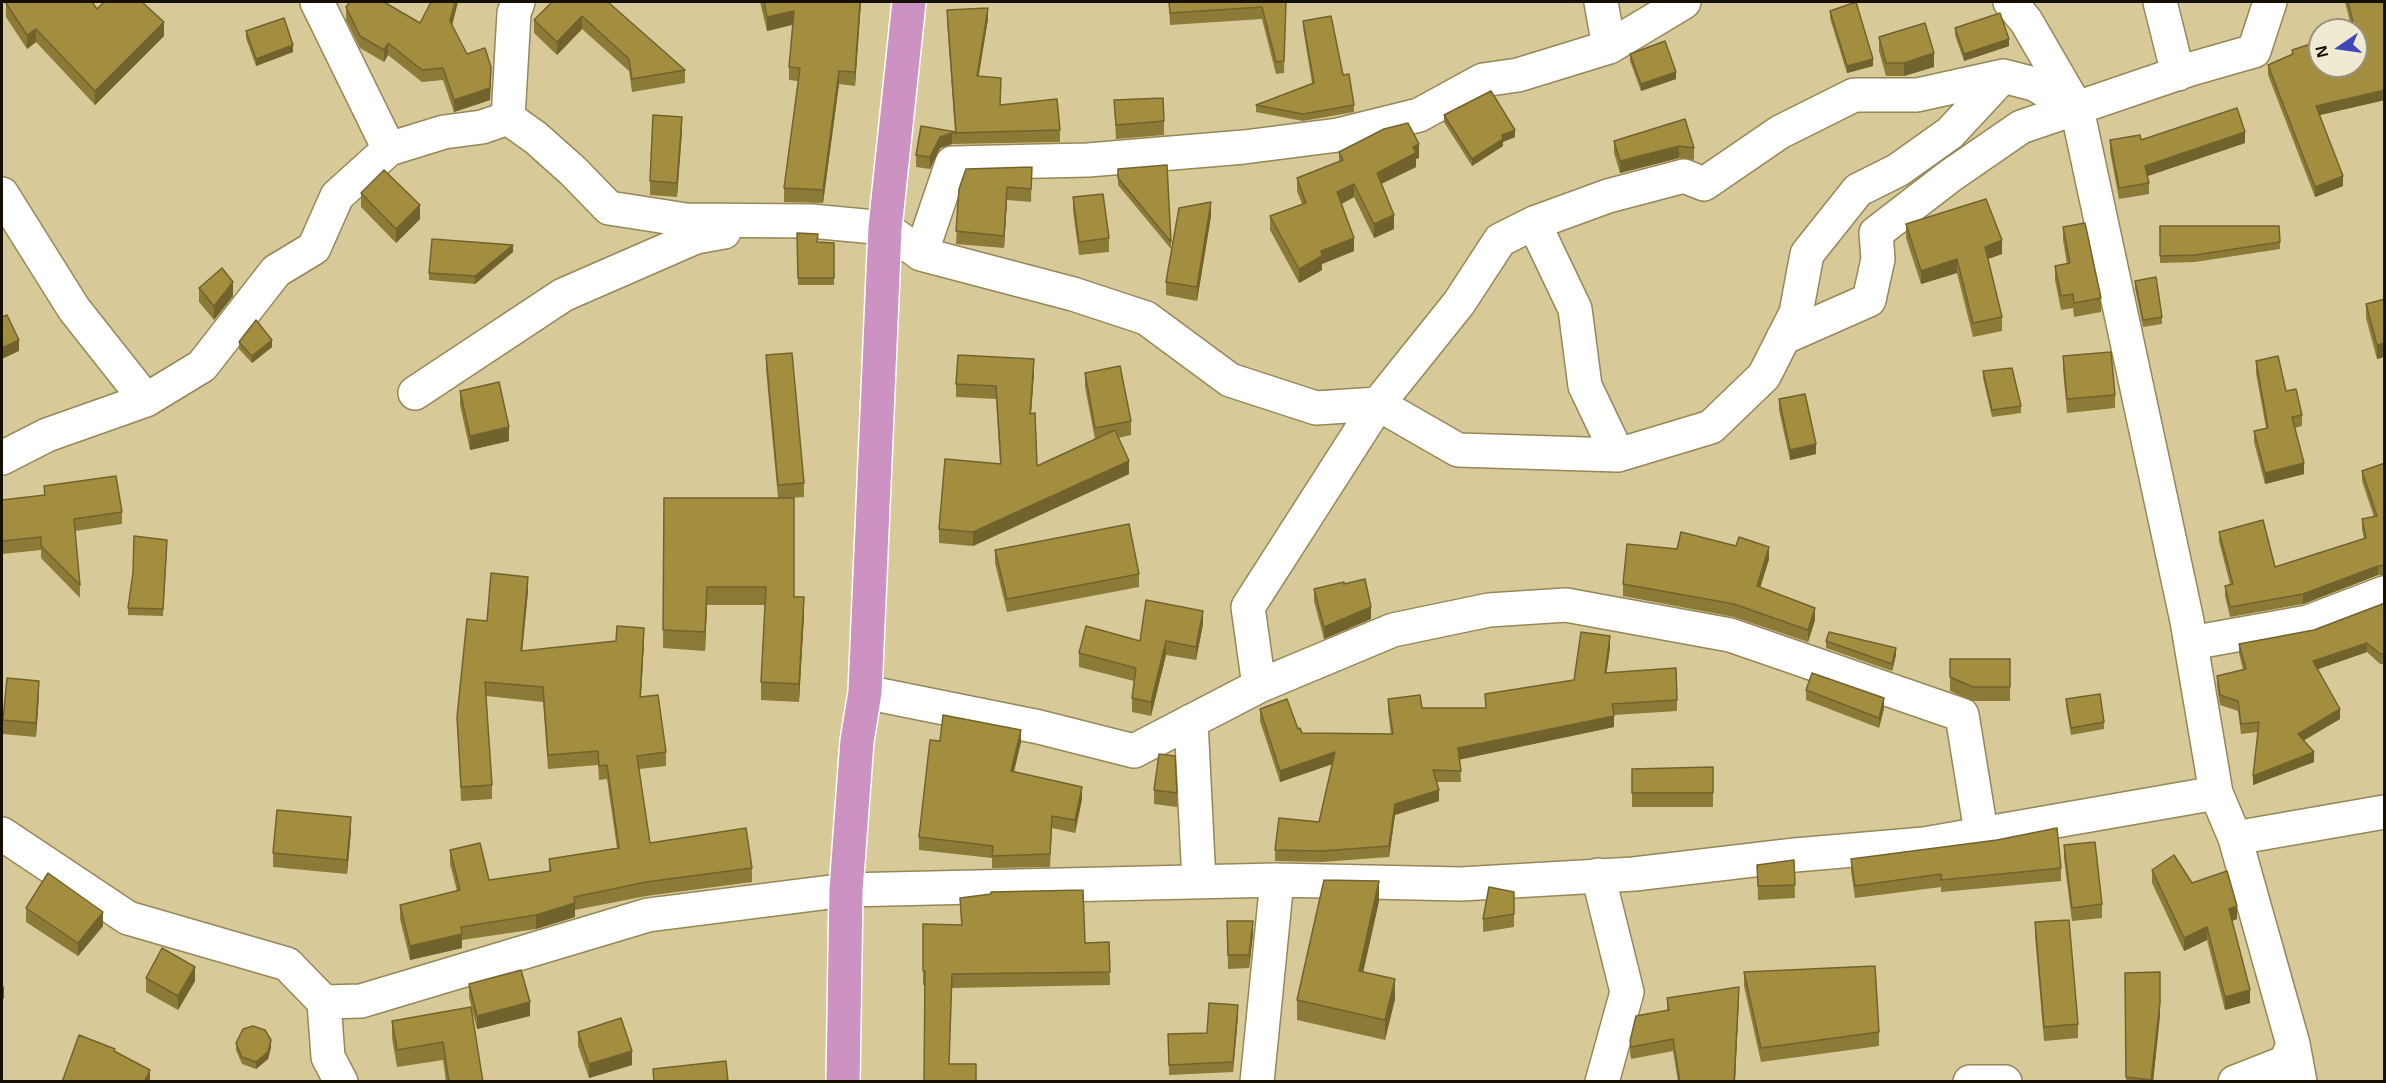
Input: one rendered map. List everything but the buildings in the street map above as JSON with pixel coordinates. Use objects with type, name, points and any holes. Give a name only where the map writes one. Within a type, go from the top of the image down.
[{"type":"highway","points":[[843,1082],[846,890],[857,741],[865,692],[885,228],[909,2]]},
{"type":"street","points":[[316,2],[389,149]]},
{"type":"street","points":[[508,118],[514,13],[518,2]]},
{"type":"street","points":[[1602,2],[1609,47]]},
{"type":"street","points":[[921,254],[952,163],[1088,160],[1244,147],[1338,135],[1419,115],[1483,80],[1518,75],[1609,47],[1684,2]]},
{"type":"street","points":[[2160,2],[2178,74]]},
{"type":"street","points":[[1783,338],[1869,300],[1878,260],[1876,233],[1950,176],[2021,127],[2254,51],[2270,2]]},
{"type":"street","points":[[2019,8],[2077,109],[2191,643],[2217,793],[2235,838],[2293,1044],[2300,1082]]},
{"type":"street","points":[[508,118],[536,138],[609,208],[686,220],[788,221],[885,228],[921,254],[1073,294],[1146,318],[1230,380],[1316,408],[1378,404],[1458,450],[1618,454],[1669,442],[1711,427],[1764,376],[1796,312],[1807,254],[1858,190],[1898,171],[1950,133],[2003,76]]},
{"type":"street","points":[[1259,686],[1248,607],[1378,404],[1459,303],[1500,240],[1534,223],[1608,196],[1684,176],[1704,184],[1780,132],[1854,95],[1917,94],[2003,76],[2034,84],[2077,109]]},
{"type":"street","points":[[2,459],[47,435],[146,400],[201,366],[276,271],[314,248],[337,196],[389,149],[444,132],[482,127],[508,118]]},
{"type":"street","points":[[2,194],[74,309],[146,400]]},
{"type":"street","points":[[415,393],[563,295],[696,237],[788,221]]},
{"type":"street","points":[[1534,223],[1575,309],[1585,386],[1618,454]]},
{"type":"street","points":[[2191,643],[2308,622],[2385,593]]},
{"type":"street","points":[[865,692],[1039,727],[1134,751],[1259,686],[1393,630],[1489,610],[1566,605],[1730,635],[1962,715],[1981,832]]},
{"type":"street","points":[[1191,721],[1199,882]]},
{"type":"street","points":[[324,1002],[361,1001],[648,915],[846,890],[1277,880],[1461,884],[1598,875],[1924,844],[1981,832],[2217,793]]},
{"type":"street","points":[[2235,838],[2385,812]]},
{"type":"street","points":[[2,834],[128,918],[287,964],[324,1002],[328,1057],[341,1082]]},
{"type":"street","points":[[1598,875],[1626,992],[1602,1082]]},
{"type":"street","points":[[1257,1082],[1277,880]]},
{"type":"street","points":[[2235,1082],[2286,1062],[2293,1044]]},
{"type":"street","points":[[1970,1082],[2005,1082]]}]
